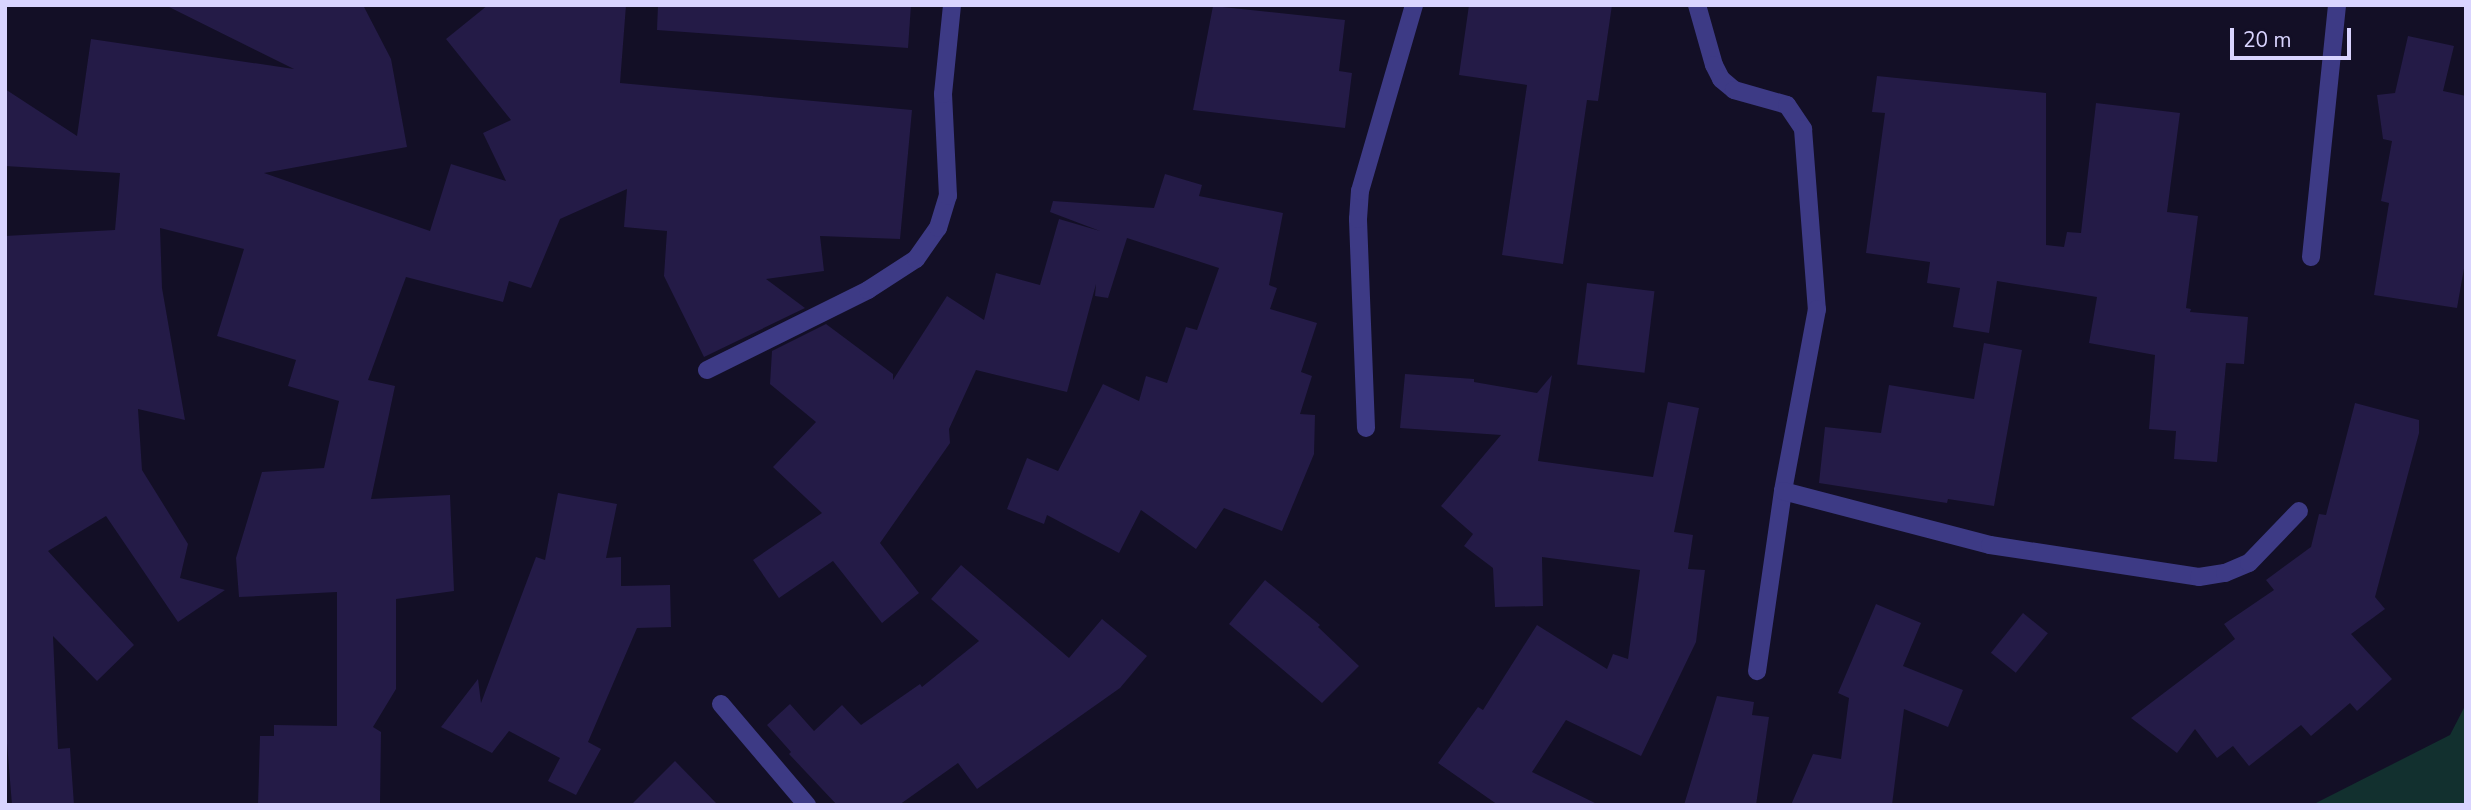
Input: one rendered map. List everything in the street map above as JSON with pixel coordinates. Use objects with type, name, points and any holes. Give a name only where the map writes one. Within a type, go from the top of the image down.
[{"type":"street","points":[[707,370],[867,290],[916,259],[939,228],[948,196],[943,94],[951,5]]},
{"type":"street","points":[[1366,428],[1358,219],[1360,191],[1413,5]]},
{"type":"street","points":[[1697,5],[1714,65],[1721,79],[1734,90],[1787,104],[1803,129],[1817,309],[1783,491],[1758,671]]},
{"type":"street","points":[[2311,257],[2337,5]]},
{"type":"street","points":[[1783,491],[1990,545],[2199,576],[2225,573],[2249,563],[2300,511]]},
{"type":"street","points":[[721,704],[807,805]]},
{"type":"green space","points":[[2466,704],[2466,805],[2312,805],[2450,735]]},
{"type":"building","points":[[165,5],[363,5],[391,59],[407,147],[264,173],[430,231],[451,164],[506,181],[483,133],[511,120],[446,39],[488,5],[626,5],[620,83],[912,110],[900,239],[820,236],[824,271],[766,279],[805,308],[704,357],[664,276],[667,231],[624,227],[627,189],[560,219],[531,288],[509,281],[503,302],[406,277],[368,380],[395,386],[371,499],[450,495],[454,591],[396,599],[396,689],[373,727],[381,732],[380,805],[258,805],[260,736],[274,736],[274,725],[337,726],[337,592],[239,597],[236,558],[262,472],[324,468],[339,401],[288,386],[296,360],[217,336],[244,249],[160,228],[162,288],[185,420],[138,409],[142,470],[188,544],[180,578],[225,590],[178,622],[106,516],[48,551],[134,645],[97,681],[53,636],[58,749],[70,748],[74,805],[12,805],[5,719],[5,236],[115,230],[120,173],[5,166],[5,89],[77,136],[91,39],[294,69]]},
{"type":"building","points":[[658,5],[911,5],[908,48],[657,30]]},
{"type":"building","points":[[1469,5],[1612,5],[1598,101],[1587,100],[1563,264],[1502,255],[1527,85],[1459,75]]},
{"type":"building","points":[[1213,6],[1345,20],[1339,71],[1352,73],[1345,128],[1193,110]]},
{"type":"building","points":[[2408,36],[2454,46],[2443,91],[2466,96],[2466,257],[2457,308],[2374,295],[2389,203],[2381,201],[2392,141],[2383,139],[2377,95],[2395,93]]},
{"type":"building","points":[[1877,76],[2046,93],[2046,245],[2064,247],[2067,232],[2081,233],[2096,103],[2180,113],[2167,212],[2198,216],[2186,308],[2191,309],[2190,312],[2248,317],[2244,364],[2226,363],[2217,462],[2174,459],[2176,431],[2149,429],[2155,355],[2089,343],[2097,297],[1997,281],[1989,333],[1953,327],[1960,288],[1927,283],[1930,262],[1866,253],[1885,113],[1872,112]]},
{"type":"building","points":[[1165,174],[1202,185],[1199,196],[1283,213],[1269,285],[1277,288],[1270,309],[1317,323],[1301,372],[1312,376],[1300,414],[1315,415],[1314,454],[1282,531],[1224,508],[1196,549],[1141,510],[1119,553],[1047,515],[1044,524],[1007,509],[1027,458],[1058,471],[1103,384],[1139,401],[1146,376],[1167,383],[1186,327],[1197,330],[1219,268],[1127,238],[1108,298],[1095,296],[1096,284],[1067,392],[976,370],[949,429],[950,443],[880,543],[919,593],[882,623],[833,561],[779,598],[753,560],[822,513],[773,467],[816,422],[770,384],[772,351],[826,324],[893,374],[893,380],[947,296],[984,320],[996,273],[1040,285],[1059,219],[1100,231],[1050,212],[1053,201],[1154,208]]},
{"type":"building","points":[[1587,283],[1654,291],[1644,373],[1577,364]]},
{"type":"building","points":[[1984,343],[2022,350],[1994,506],[1948,499],[1947,503],[1819,483],[1825,427],[1881,433],[1889,385],[1974,399]]},
{"type":"building","points":[[1405,374],[1474,379],[1474,382],[1537,393],[1552,375],[1538,461],[1653,477],[1668,402],[1699,408],[1674,532],[1693,535],[1688,569],[1705,570],[1696,642],[1641,756],[1566,720],[1532,772],[1599,805],[1498,805],[1438,763],[1478,707],[1483,710],[1537,625],[1607,669],[1613,654],[1628,659],[1640,570],[1542,557],[1543,606],[1495,607],[1493,568],[1464,546],[1473,534],[1441,506],[1501,435],[1400,428]]},
{"type":"building","points":[[2355,403],[2419,420],[2419,433],[2375,597],[2385,609],[2351,634],[2392,679],[2357,711],[2350,703],[2311,736],[2301,725],[2249,766],[2233,746],[2217,758],[2195,729],[2177,753],[2131,718],[2235,639],[2224,624],[2274,590],[2266,580],[2311,547],[2319,514],[2326,515]]},
{"type":"building","points":[[558,493],[617,504],[606,558],[621,557],[621,586],[670,585],[671,627],[637,628],[588,742],[601,749],[576,795],[548,781],[560,758],[509,731],[492,753],[441,727],[478,679],[481,703],[536,557],[545,560]]},
{"type":"building","points":[[961,565],[1069,658],[1102,619],[1147,656],[1120,688],[977,789],[958,763],[899,805],[837,805],[789,754],[791,752],[767,725],[790,704],[814,731],[842,705],[861,725],[920,684],[922,687],[979,641],[931,599]]},
{"type":"building","points":[[1265,580],[1320,625],[1318,627],[1359,666],[1322,703],[1229,624]]},
{"type":"building","points":[[1876,604],[1921,623],[1903,666],[1963,690],[1948,727],[1904,709],[1892,805],[1791,805],[1813,754],[1841,759],[1849,698],[1838,693]]},
{"type":"building","points":[[2023,613],[2048,633],[2016,673],[1991,653]]},
{"type":"building","points":[[1717,696],[1754,702],[1752,715],[1769,717],[1756,805],[1684,805]]},
{"type":"building","points":[[675,761],[718,805],[631,805]]}]
